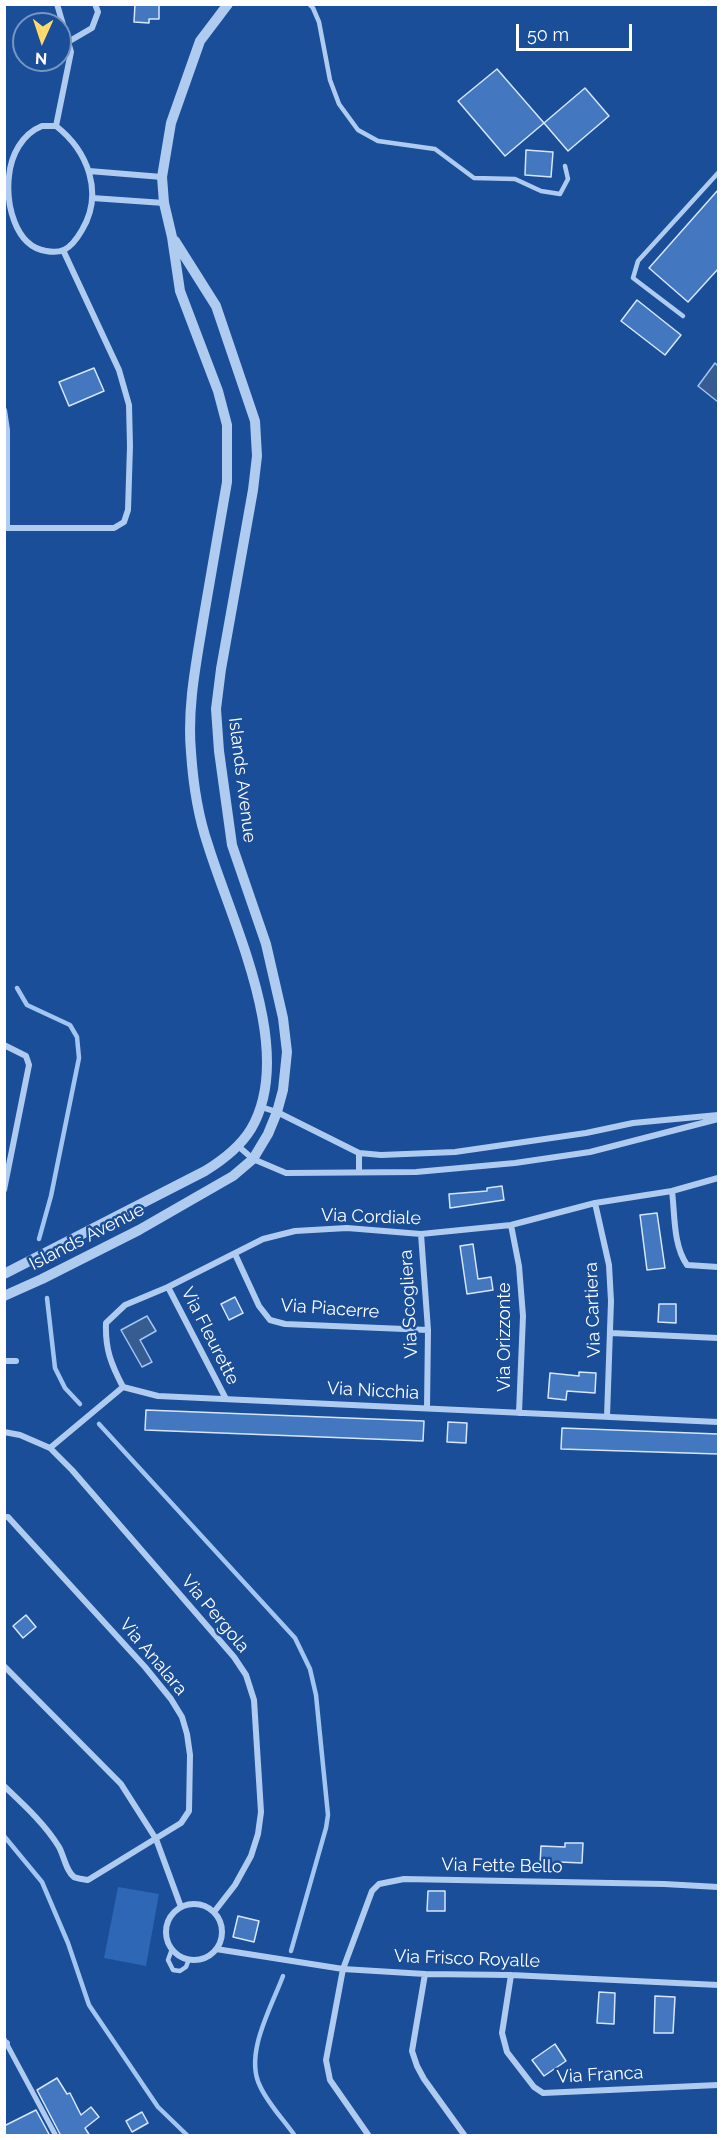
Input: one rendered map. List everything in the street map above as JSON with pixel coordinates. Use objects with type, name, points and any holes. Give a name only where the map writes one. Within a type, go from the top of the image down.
[{"type":"street","points":[[72,40],[92,28],[98,12],[94,4]]},
{"type":"street","name":"Islands Avenue","points":[[4,1274],[222,1161],[252,1128],[261,1107],[266,1086],[268,1057],[263,1023],[248,957],[207,844],[190,751],[191,706],[196,667],[227,482],[227,425],[218,391],[180,291],[164,203],[162,177],[171,123],[196,51],[200,41],[228,4]]},
{"type":"street","points":[[56,126],[67,72]]},
{"type":"street","points":[[42,126],[56,126],[70,136],[89,171],[92,198],[90,214],[77,239],[63,250],[49,252],[39,250],[22,237],[10,204],[7,178],[15,153],[31,131],[42,126]]},
{"type":"street","points":[[89,171],[162,177]]},
{"type":"street","points":[[92,198],[164,203]]},
{"type":"street","name":"Islands Avenue","points":[[4,1296],[139,1230],[233,1176],[253,1159],[268,1134],[278,1112],[283,1089],[286,1052],[283,1017],[266,944],[232,845],[216,709],[253,490],[256,456],[255,421],[216,306],[172,237]]},
{"type":"street","points":[[4,410],[7,430],[5,528],[114,528],[124,522],[128,510],[129,405],[119,370],[63,250]]},
{"type":"street","points":[[4,1045],[26,1056],[29,1065],[4,1190]]},
{"type":"street","points":[[261,1107],[278,1112],[359,1153],[381,1155],[455,1152],[586,1133],[633,1123],[718,1117]]},
{"type":"street","points":[[238,1146],[253,1159],[286,1173],[461,1169],[590,1152],[718,1117]]},
{"type":"street","points":[[359,1153],[359,1172]]},
{"type":"street","name":"Via Cordiale","points":[[123,1387],[112,1367],[105,1343],[106,1323],[125,1305],[168,1287],[263,1239],[295,1231],[347,1228],[421,1234],[511,1225],[595,1203],[672,1191],[718,1178]]},
{"type":"street","points":[[672,1191],[681,1257],[687,1265],[718,1267]]},
{"type":"street","name":"Via Cartiera","points":[[595,1203],[609,1265],[611,1334],[607,1417]]},
{"type":"street","name":"Via Orizzonte","points":[[511,1225],[519,1266],[523,1316],[519,1413]]},
{"type":"street","name":"Via Scogliera","points":[[421,1234],[428,1330],[427,1408]]},
{"type":"street","name":"Via Piacerre","points":[[235,1254],[259,1306],[270,1320],[285,1324],[428,1330]]},
{"type":"street","name":"Via Fleurette","points":[[168,1287],[226,1399]]},
{"type":"street","points":[[611,1334],[718,1338]]},
{"type":"street","points":[[4,1361],[16,1361]]},
{"type":"street","points":[[50,1448],[123,1387]]},
{"type":"street","name":"Via Nicchia","points":[[123,1387],[158,1396],[718,1422]]},
{"type":"street","name":"Via Pergola","points":[[4,1432],[20,1435],[50,1448],[72,1470],[234,1658],[246,1675],[254,1700],[261,1812],[258,1834],[251,1857],[235,1885],[214,1912]]},
{"type":"street","name":"Via Analara","points":[[4,1517],[8,1517],[145,1667],[171,1699],[182,1717],[187,1734],[190,1755],[189,1811],[181,1823],[156,1839],[88,1880],[79,1879],[69,1871],[60,1848],[34,1814],[4,1786]]},
{"type":"street","points":[[4,1666],[121,1784],[156,1839],[181,1907]]},
{"type":"street","name":"Via Fette Bello","points":[[369,2136],[330,2080],[326,2060],[343,1969],[372,1891],[379,1884],[416,1880],[718,1887]]},
{"type":"street","points":[[198,1904],[207,1906],[214,1912],[219,1919],[222,1934],[216,1949],[204,1958],[189,1959],[172,1949],[166,1934],[166,1926],[170,1918],[181,1907],[198,1904]]},
{"type":"street","name":"Via Frisco Royalle","points":[[216,1949],[343,1969],[718,1985]]},
{"type":"street","points":[[425,1974],[412,2051],[424,2079],[465,2136]]},
{"type":"street","name":"Via Franca","points":[[511,1975],[502,2033],[507,2052],[534,2087],[543,2093],[718,2085]]},
{"type":"street","points":[[5,2042],[56,2136]]},
{"type":"lane","points":[[309,4],[319,22],[330,80],[339,104],[358,130],[378,141],[435,149],[474,178],[515,179],[541,191],[560,194],[568,179],[565,166]]},
{"type":"lane","points":[[683,316],[633,278],[638,261],[718,173]]},
{"type":"lane","points":[[172,1949],[168,1960],[173,1970],[180,1971],[186,1967],[189,1959]]},
{"type":"shaded area","points":[[715,363],[718,366],[718,402],[698,386]]},
{"type":"shaded area","points":[[147,1316],[156,1331],[140,1340],[152,1362],[142,1367],[121,1330]]},
{"type":"shaded area","points":[[118,1887],[159,1894],[146,1966],[104,1958]]},
{"type":"building","points":[[135,4],[159,4],[159,19],[149,19],[149,23],[134,22]]},
{"type":"building","points":[[497,69],[544,123],[505,156],[458,101]]},
{"type":"building","points":[[585,88],[609,116],[568,151],[544,123]]},
{"type":"building","points":[[526,150],[553,152],[551,177],[525,175]]},
{"type":"building","points":[[718,190],[718,269],[688,302],[649,268]]},
{"type":"building","points":[[637,300],[681,335],[665,355],[621,321]]},
{"type":"building","points":[[94,368],[104,391],[69,406],[59,382]]},
{"type":"building","points":[[502,1186],[504,1200],[450,1208],[449,1194],[487,1191],[487,1188]]},
{"type":"building","points":[[657,1213],[665,1268],[647,1270],[640,1215]]},
{"type":"building","points":[[473,1244],[478,1279],[491,1277],[493,1290],[467,1294],[460,1246]]},
{"type":"building","points":[[235,1297],[243,1313],[229,1320],[221,1304]]},
{"type":"building","points":[[659,1304],[676,1304],[676,1323],[658,1322]]},
{"type":"building","points":[[579,1372],[596,1373],[595,1393],[567,1391],[566,1400],[548,1398],[550,1373],[579,1376]]},
{"type":"building","points":[[146,1410],[424,1421],[423,1441],[145,1430]]},
{"type":"building","points":[[448,1422],[467,1423],[466,1443],[447,1442]]},
{"type":"building","points":[[562,1428],[718,1434],[718,1454],[561,1449]]},
{"type":"building","points":[[26,1615],[36,1627],[23,1638],[13,1626]]},
{"type":"building","points":[[565,1843],[583,1843],[582,1863],[540,1864],[541,1846],[565,1847]]},
{"type":"building","points":[[428,1891],[445,1891],[445,1911],[427,1911]]},
{"type":"building","points":[[238,1916],[259,1921],[254,1942],[233,1937]]},
{"type":"building","points":[[599,1992],[615,1993],[614,2024],[597,2023]]},
{"type":"building","points":[[655,1996],[675,1997],[673,2033],[654,2033]]},
{"type":"building","points":[[555,2044],[566,2061],[544,2076],[532,2060]]},
{"type":"building","points":[[57,2078],[67,2094],[70,2093],[81,2115],[91,2107],[99,2117],[85,2128],[90,2136],[61,2136],[37,2090]]},
{"type":"building","points":[[36,2110],[50,2136],[4,2136],[4,2126]]},
{"type":"building","points":[[142,2112],[148,2123],[132,2132],[126,2121]]},
{"type":"waterway","points":[[17,988],[27,1005],[70,1025],[77,1037],[79,1058],[51,1196],[39,1239]]},
{"type":"waterway","points":[[47,1298],[55,1368],[65,1388],[80,1404]]},
{"type":"waterway","points":[[99,1424],[295,1638],[310,1669],[316,1695],[328,1815],[291,1951]]},
{"type":"waterway","points":[[4,1836],[42,1882],[68,1943],[89,2005],[158,2107],[188,2136]]},
{"type":"waterway","points":[[283,1976],[266,2016],[255,2060],[260,2086],[295,2136]]}]
